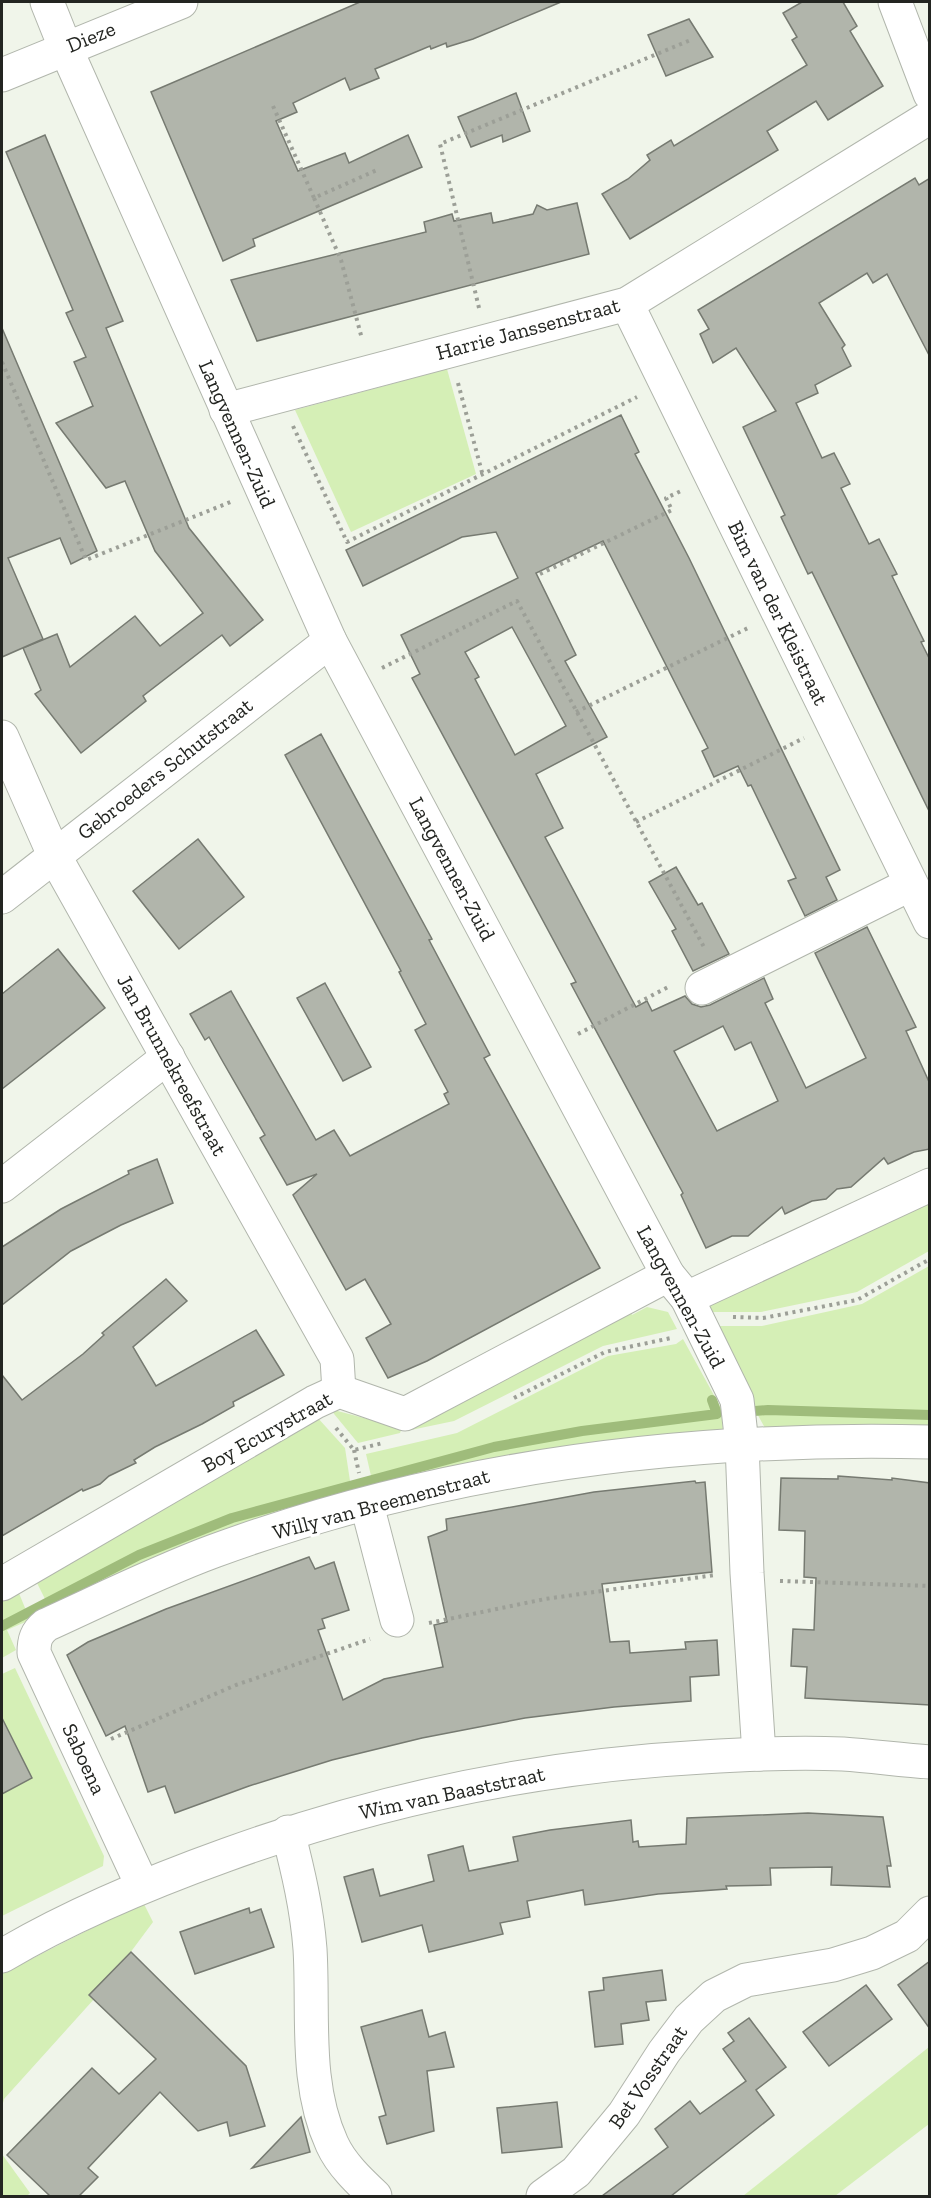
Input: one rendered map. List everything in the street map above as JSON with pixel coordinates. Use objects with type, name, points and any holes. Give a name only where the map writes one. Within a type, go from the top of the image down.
[{"type":"street","name":"Langvennen-Zuid","points":[[47,2],[330,642],[737,1400],[742,1444],[759,1754]]},
{"type":"street","name":"Dieze","points":[[2,75],[65,47],[181,2]]},
{"type":"street","points":[[895,2],[930,94]]},
{"type":"street","name":"Harrie Janssenstraat","points":[[226,410],[627,304],[930,117]]},
{"type":"street","name":"Bim van der Kleistraat","points":[[627,304],[930,922]]},
{"type":"street","name":"Gebroeders Schutstraat","points":[[2,897],[330,642]]},
{"type":"street","name":"Jan Brunnekreefstraat","points":[[2,737],[54,855],[337,1359],[327,1397]]},
{"type":"street","points":[[698,984],[911,884]]},
{"type":"street","points":[[2,1186],[168,1056]]},
{"type":"street","name":"Boy Ecurystraat","points":[[2,1584],[327,1397],[405,1414],[684,1298],[930,1185]]},
{"type":"street","name":"Willy van Breemenstraat","points":[[38,1632],[46,1625],[212,1552],[363,1490],[624,1454],[742,1444],[842,1440],[930,1442]]},
{"type":"street","points":[[363,1490],[398,1620]]},
{"type":"street","name":"Saboena","points":[[38,1632],[34,1642],[34,1653],[142,1885]]},
{"type":"street","name":"Wim van Baaststraat","points":[[2,1956],[46,1930],[142,1885],[288,1832],[394,1802],[513,1777],[634,1761],[759,1754],[842,1754],[930,1762]]},
{"type":"street","points":[[288,1832],[306,1908],[310,1950],[314,2069],[319,2106],[332,2145],[355,2177],[375,2196]]},
{"type":"street","name":"Bet Vosstraat","points":[[543,2196],[576,2172],[624,2114],[664,2052],[689,2019],[714,1996],[746,1980],[833,1965],[872,1953],[907,1936],[930,1913]]},
{"type":"path","points":[[487,341],[440,144],[693,39]]},
{"type":"path","points":[[273,106],[340,260],[370,372]]},
{"type":"path","points":[[314,198],[376,170]]},
{"type":"path","points":[[450,351],[483,476]]},
{"type":"path","points":[[2,362],[86,560],[261,490]]},
{"type":"path","points":[[278,396],[347,542],[665,383]]},
{"type":"path","points":[[540,574],[672,510],[666,498],[711,476]]},
{"type":"path","points":[[352,683],[518,601],[636,822],[698,984],[548,1049]]},
{"type":"path","points":[[576,712],[778,613]]},
{"type":"path","points":[[636,822],[832,724]]},
{"type":"path","points":[[509,1400],[605,1352],[673,1337],[684,1298],[708,1317],[763,1317],[857,1300],[930,1259]]},
{"type":"path","points":[[327,1397],[354,1450],[363,1490]]},
{"type":"path","points":[[354,1450],[385,1442]]},
{"type":"path","points":[[748,1580],[930,1586]]},
{"type":"green space","points":[[447,369],[476,474],[351,532],[295,410]]},
{"type":"green space","points":[[929,1199],[929,1251],[857,1292],[761,1312],[706,1312],[708,1304]]},
{"type":"green space","points":[[929,1266],[929,1427],[765,1428],[709,1326],[762,1326],[862,1304]]},
{"type":"green space","points":[[647,1307],[668,1312],[677,1329],[603,1346],[454,1421],[411,1430],[408,1425],[630,1309],[632,1315]]},
{"type":"green space","points":[[683,1339],[721,1408],[723,1431],[374,1489],[366,1454],[457,1433],[608,1356],[676,1344]]},
{"type":"green space","points":[[330,1409],[402,1428],[400,1433],[358,1443]]},
{"type":"green space","points":[[317,1417],[345,1448],[352,1494],[49,1607],[34,1577]]},
{"type":"green space","points":[[16,1586],[30,1620],[7,1630],[16,1650],[2,1658],[2,1593]]},
{"type":"green space","points":[[15,1668],[104,1856],[103,1866],[2,1916],[2,1674]]},
{"type":"green space","points":[[143,1902],[153,1922],[104,1988],[4,2099],[2,2107],[2,1974]]},
{"type":"green space","points":[[929,2047],[929,2124],[835,2196],[743,2196]]},
{"type":"green space","points":[[2,2154],[30,2193],[27,2196],[2,2196]]},
{"type":"building","points":[[360,2],[561,2],[473,39],[447,47],[446,43],[431,49],[430,46],[375,69],[379,78],[350,90],[345,78],[293,103],[297,112],[276,121],[298,171],[345,153],[349,163],[408,135],[422,167],[253,239],[255,246],[223,261],[151,92]]},
{"type":"building","points":[[802,2],[843,2],[857,26],[850,31],[883,86],[828,120],[816,101],[767,131],[778,150],[630,239],[602,194],[628,179],[650,160],[647,155],[671,140],[674,146],[807,65],[792,40],[797,37],[783,13]]},
{"type":"building","points":[[689,19],[713,57],[666,76],[648,35]]},
{"type":"building","points":[[516,93],[530,131],[503,142],[502,135],[471,147],[458,117]]},
{"type":"building","points":[[45,135],[123,321],[106,328],[189,528],[263,620],[230,646],[222,635],[143,696],[146,701],[81,753],[35,694],[41,690],[23,648],[57,634],[70,667],[135,616],[160,646],[203,613],[155,551],[125,481],[106,488],[56,423],[93,406],[74,362],[86,357],[66,313],[73,310],[6,152]]},
{"type":"building","points":[[915,178],[919,185],[930,178],[930,357],[887,274],[873,283],[867,273],[819,303],[845,345],[842,348],[851,366],[815,385],[818,393],[796,403],[822,458],[834,453],[850,484],[841,488],[869,544],[879,539],[897,574],[892,576],[924,641],[921,642],[930,660],[930,813],[812,572],[808,574],[781,517],[785,515],[743,427],[776,411],[736,348],[713,363],[700,334],[709,329],[698,310]]},
{"type":"building","points":[[577,203],[589,254],[257,341],[231,280],[426,232],[424,222],[452,214],[454,221],[491,213],[493,223],[533,214],[537,205],[547,210]]},
{"type":"building","points":[[2,328],[97,551],[71,564],[60,538],[8,558],[43,639],[2,657]]},
{"type":"building","points":[[621,415],[639,452],[635,454],[689,558],[840,870],[826,877],[837,900],[805,916],[788,881],[796,878],[751,785],[748,786],[738,766],[714,777],[702,751],[708,748],[603,541],[536,573],[576,655],[565,661],[607,737],[536,774],[563,828],[545,837],[636,1007],[647,1001],[652,1011],[685,996],[692,1004],[701,1007],[710,1005],[764,978],[773,999],[765,1003],[806,1088],[866,1058],[815,953],[867,927],[916,1027],[906,1031],[930,1084],[930,1149],[914,1152],[888,1164],[884,1158],[851,1187],[837,1189],[826,1199],[812,1201],[785,1214],[782,1207],[748,1236],[732,1236],[706,1248],[681,1195],[683,1193],[571,984],[576,982],[412,678],[420,674],[401,635],[518,578],[496,532],[462,537],[363,586],[346,550]],"holes":[[[512,627],[566,726],[515,755],[475,679],[479,677],[465,652]],[[723,1026],[735,1050],[751,1042],[778,1101],[717,1131],[674,1051]]]},
{"type":"building","points":[[321,734],[432,939],[429,940],[490,1055],[484,1058],[600,1268],[427,1361],[388,1378],[366,1338],[391,1324],[365,1279],[346,1290],[293,1195],[317,1174],[287,1185],[260,1138],[265,1135],[209,1037],[205,1040],[190,1014],[231,991],[316,1140],[334,1130],[350,1156],[449,1104],[444,1094],[448,1092],[415,1030],[426,1024],[399,972],[401,971],[285,755]]},
{"type":"building","points":[[198,839],[244,897],[179,949],[133,891]]},
{"type":"building","points":[[676,867],[698,905],[702,903],[729,954],[693,971],[672,931],[676,929],[649,882]]},
{"type":"building","points":[[58,949],[105,1008],[2,1089],[2,994]]},
{"type":"building","points":[[325,983],[371,1067],[343,1081],[297,998]]},
{"type":"building","points":[[157,1159],[173,1203],[121,1225],[71,1251],[2,1305],[2,1247],[61,1209],[129,1174],[128,1171]]},
{"type":"building","points":[[166,1279],[187,1301],[133,1347],[156,1386],[256,1330],[284,1375],[233,1402],[234,1406],[202,1424],[155,1447],[134,1460],[136,1463],[109,1476],[100,1484],[83,1491],[82,1489],[2,1536],[2,1375],[22,1400],[83,1354],[104,1335],[102,1333]]},
{"type":"building","points":[[838,1476],[892,1480],[892,1478],[930,1483],[930,1705],[805,1698],[807,1667],[791,1666],[793,1629],[814,1630],[816,1578],[804,1577],[805,1531],[779,1530],[781,1478],[838,1479]]},
{"type":"building","points":[[695,1481],[696,1483],[705,1482],[712,1572],[602,1584],[610,1642],[629,1641],[630,1653],[686,1649],[685,1642],[717,1640],[719,1675],[690,1677],[691,1701],[614,1707],[525,1718],[422,1738],[332,1760],[249,1786],[175,1813],[165,1786],[148,1792],[125,1726],[106,1736],[67,1655],[88,1642],[166,1609],[309,1557],[315,1569],[334,1562],[349,1610],[322,1619],[325,1628],[318,1630],[343,1700],[384,1679],[443,1667],[434,1625],[447,1622],[428,1537],[447,1530],[446,1519],[594,1492]]},
{"type":"building","points":[[2,1718],[32,1778],[2,1794]]},
{"type":"building","points":[[808,1813],[883,1817],[891,1866],[887,1866],[890,1887],[831,1885],[832,1867],[770,1868],[771,1885],[726,1886],[727,1889],[658,1894],[585,1905],[583,1890],[527,1901],[530,1917],[500,1923],[503,1934],[429,1952],[422,1925],[362,1942],[344,1877],[373,1869],[380,1896],[434,1881],[428,1855],[463,1846],[469,1871],[518,1861],[513,1837],[550,1830],[631,1820],[633,1842],[638,1841],[639,1847],[686,1844],[687,1818]]},
{"type":"building","points":[[249,1908],[250,1913],[261,1909],[274,1947],[195,1974],[180,1932]]},
{"type":"building","points":[[131,1952],[246,2066],[265,2126],[230,2136],[227,2122],[198,2131],[160,2092],[88,2168],[98,2177],[79,2196],[50,2196],[7,2155],[92,2068],[119,2094],[156,2059],[89,1995]]},
{"type":"building","points":[[930,1961],[930,2029],[898,1985]]},
{"type":"building","points":[[662,1970],[666,2000],[646,2002],[649,2020],[621,2024],[623,2044],[595,2047],[589,1992],[604,1990],[603,1978]]},
{"type":"building","points":[[866,1985],[892,2019],[829,2066],[803,2032]]},
{"type":"building","points":[[422,2010],[429,2037],[445,2032],[454,2067],[427,2071],[434,2131],[387,2144],[379,2117],[386,2115],[361,2027]]},
{"type":"building","points":[[749,2018],[786,2067],[756,2090],[774,2115],[671,2196],[602,2196],[668,2147],[655,2129],[690,2101],[700,2114],[746,2081],[723,2049],[734,2041],[728,2033]]},
{"type":"building","points":[[557,2102],[562,2147],[502,2153],[497,2108]]},
{"type":"building","points":[[301,2117],[310,2152],[252,2168]]},
{"type":"waterway","points":[[2,1626],[139,1555],[232,1518],[494,1447],[582,1431],[717,1414],[712,1400]]},
{"type":"waterway","points":[[742,1412],[768,1410],[930,1415]]}]
